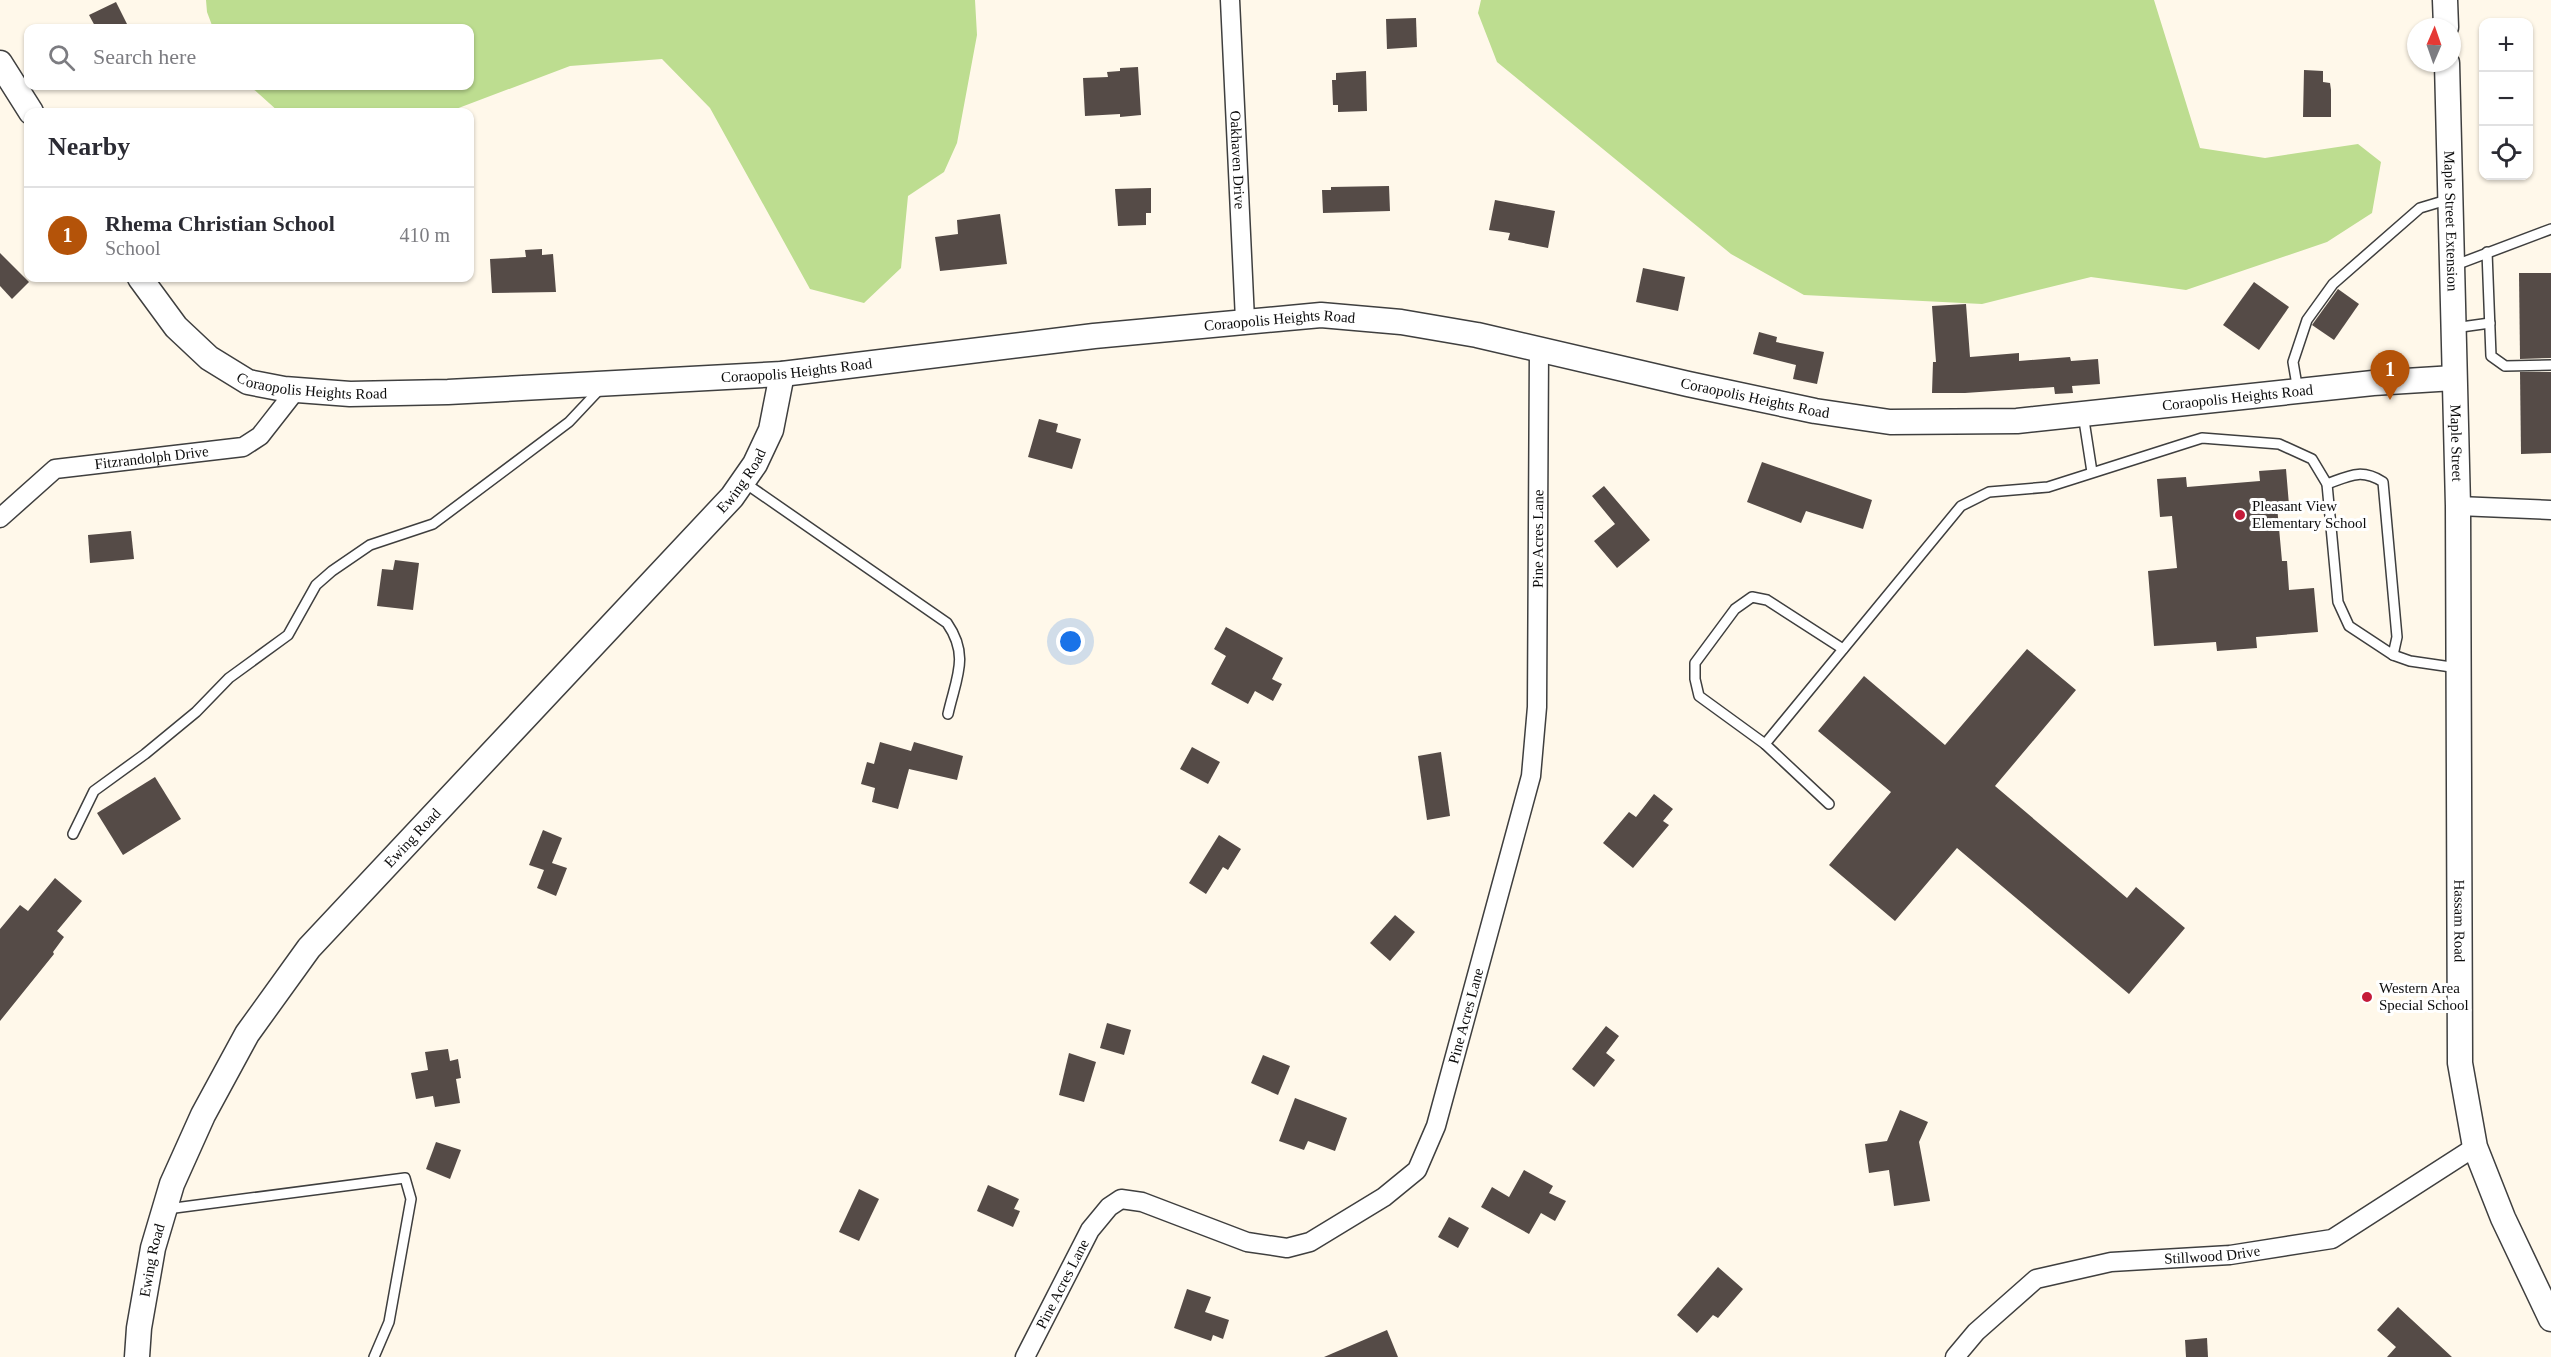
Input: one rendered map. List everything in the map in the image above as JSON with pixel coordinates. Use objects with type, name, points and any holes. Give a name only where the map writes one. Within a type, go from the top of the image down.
[{"type":"street","name":"Oakhaven Drive","points":[[1230,0],[1245,320]]},
{"type":"street","points":[[2445,0],[2446,18]]},
{"type":"street","points":[[0,63],[28,108]]},
{"type":"street","name":"Maple Street Extension","points":[[2447,72],[2454,378]]},
{"type":"street","name":"Coraopolis Heights Road","points":[[143,282],[176,327],[209,358],[248,382],[296,390],[350,394],[437,393],[782,374],[1094,336],[1245,320],[1321,315],[1401,322],[1477,334],[1780,404],[1890,422],[2017,421],[2298,391],[2454,378]]},
{"type":"street","name":"Pine Acres Lane","points":[[1025,1357],[1090,1230],[1109,1207],[1121,1199],[1142,1202],[1247,1242],[1287,1248],[1310,1242],[1343,1224],[1384,1197],[1418,1170],[1436,1126],[1531,776],[1537,707],[1539,349]]},
{"type":"street","name":"Ewing Road","points":[[136,1357],[153,1248],[172,1184],[203,1115],[247,1034],[309,948],[732,497],[755,464],[771,430],[782,374]]},
{"type":"street","name":"Maple Street","points":[[2454,378],[2458,506]]},
{"type":"street","name":"Fitzrandolph Drive","points":[[0,518],[56,470],[243,447],[260,436],[296,390]]},
{"type":"street","points":[[2458,506],[2551,510]]},
{"type":"street","name":"Hassam Road","points":[[2458,506],[2460,1063],[2475,1147],[2503,1218],[2551,1319]]},
{"type":"street","name":"Stillwood Drive","points":[[1955,1357],[1976,1332],[2036,1279],[2111,1262],[2230,1255],[2332,1239],[2475,1147]]},
{"type":"lane","points":[[2298,391],[2294,362],[2307,320],[2333,284],[2420,208],[2450,199]]},
{"type":"lane","points":[[2451,267],[2551,229]]},
{"type":"lane","points":[[2487,252],[2491,356],[2505,366],[2551,365]]},
{"type":"lane","points":[[2452,328],[2490,323]]},
{"type":"lane","points":[[73,834],[94,791],[145,754],[196,712],[229,678],[288,635],[316,585],[332,571],[370,545],[433,524],[569,422],[605,384]]},
{"type":"lane","points":[[2083,414],[2092,472]]},
{"type":"lane","points":[[1765,744],[1961,506],[1989,492],[2048,487],[2202,438],[2279,444],[2312,459],[2327,484],[2338,602],[2349,626],[2393,655],[2410,661],[2459,668]]},
{"type":"lane","points":[[2327,484],[2355,474],[2371,475],[2383,482],[2397,637],[2393,655]]},
{"type":"lane","points":[[743,481],[947,623],[960,645],[961,658],[948,714]]},
{"type":"lane","points":[[1829,804],[1765,744],[1699,696],[1695,679],[1695,663],[1736,609],[1752,597],[1767,600],[1843,649]]},
{"type":"lane","points":[[165,1209],[405,1178],[411,1199],[389,1322],[374,1357]]},
{"type":"green space","points":[[206,0],[975,0],[977,35],[957,143],[944,172],[908,196],[901,268],[864,303],[810,289],[710,108],[662,59],[570,66],[459,108],[275,108],[254,90],[474,90],[474,24],[212,24]]},
{"type":"green space","points":[[1481,0],[2154,0],[2200,148],[2265,158],[2358,144],[2381,162],[2372,213],[2327,242],[2186,290],[2091,277],[1982,304],[1804,295],[1731,254],[1497,62],[1478,13]]},
{"type":"building","points":[[116,2],[127,24],[94,24],[89,15]]},
{"type":"building","points":[[1416,18],[1417,47],[1387,49],[1386,19]]},
{"type":"building","points":[[1138,67],[1141,115],[1085,116],[1083,78],[1108,77],[1107,72],[1120,71],[1120,68]]},
{"type":"building","points":[[2304,70],[2323,71],[2323,82],[2330,83],[2331,117],[2303,117]]},
{"type":"building","points":[[1366,71],[1367,111],[1338,112],[1338,105],[1333,105],[1332,80],[1336,80],[1336,73]]},
{"type":"building","points":[[1389,186],[1390,211],[1323,213],[1322,190],[1331,190],[1331,187]]},
{"type":"building","points":[[1151,188],[1151,213],[1146,213],[1146,225],[1118,226],[1115,189]]},
{"type":"building","points":[[1495,200],[1555,211],[1548,248],[1508,240],[1510,233],[1489,230]]},
{"type":"building","points":[[1000,214],[1007,264],[940,271],[935,237],[958,234],[957,220]]},
{"type":"building","points":[[542,249],[542,255],[553,254],[556,292],[492,293],[490,259],[526,257],[525,250]]},
{"type":"building","points":[[0,253],[24,277],[24,282],[29,282],[12,299],[0,286]]},
{"type":"building","points":[[1643,268],[1685,277],[1678,311],[1636,302]]},
{"type":"building","points":[[2519,273],[2551,273],[2551,358],[2520,359]]},
{"type":"building","points":[[2254,282],[2289,307],[2259,350],[2223,325]]},
{"type":"building","points":[[2338,289],[2359,304],[2334,340],[2312,325]]},
{"type":"building","points":[[1966,304],[1970,357],[2019,353],[2019,361],[2070,357],[2071,361],[2098,359],[2100,384],[2072,386],[2073,393],[2055,394],[2054,387],[1932,393],[1933,362],[1936,362],[1932,306]]},
{"type":"building","points":[[1759,332],[1777,337],[1776,342],[1824,352],[1817,384],[1793,379],[1796,365],[1753,354]]},
{"type":"building","points":[[2520,372],[2551,372],[2551,453],[2521,454]]},
{"type":"building","points":[[1039,419],[1058,424],[1056,432],[1081,439],[1072,469],[1028,457]]},
{"type":"building","points":[[1762,462],[1872,500],[1863,529],[1806,511],[1801,523],[1747,502]]},
{"type":"building","points":[[2286,469],[2289,505],[2277,506],[2282,561],[2287,561],[2289,590],[2314,588],[2318,632],[2256,637],[2257,648],[2217,651],[2216,642],[2154,646],[2148,571],[2177,568],[2172,516],[2160,517],[2157,479],[2186,477],[2187,487],[2260,481],[2259,471]]},
{"type":"building","points":[[1604,486],[1650,540],[1617,568],[1594,541],[1615,524],[1592,496]]},
{"type":"building","points":[[131,531],[134,559],[90,563],[88,535]]},
{"type":"building","points":[[395,560],[419,563],[413,610],[377,606],[382,569],[393,570]]},
{"type":"building","points":[[1226,627],[1283,658],[1272,679],[1282,684],[1273,701],[1255,691],[1248,704],[1211,684],[1226,656],[1214,649]]},
{"type":"building","points":[[2027,649],[2076,690],[1995,786],[2127,898],[2136,887],[2185,928],[2129,994],[1957,848],[1895,921],[1829,865],[1891,792],[1818,731],[1864,676],[1945,745]]},
{"type":"building","points":[[880,742],[911,751],[914,742],[963,756],[957,780],[909,769],[898,809],[872,802],[875,788],[861,784],[867,762],[874,764]]},
{"type":"building","points":[[1192,747],[1220,762],[1208,784],[1180,769]]},
{"type":"building","points":[[1441,752],[1450,816],[1427,820],[1418,756]]},
{"type":"building","points":[[155,777],[181,819],[123,855],[97,813]]},
{"type":"building","points":[[1654,794],[1673,809],[1663,821],[1669,825],[1633,868],[1603,843],[1629,812],[1636,817]]},
{"type":"building","points":[[543,830],[562,838],[552,863],[567,868],[556,896],[537,888],[544,870],[529,865]]},
{"type":"building","points":[[1219,835],[1241,849],[1228,870],[1223,867],[1206,894],[1189,883]]},
{"type":"building","points":[[55,878],[82,901],[57,931],[64,937],[53,952],[54,954],[0,1021],[0,929],[20,905],[28,911]]},
{"type":"building","points":[[1395,915],[1415,932],[1390,961],[1370,943]]},
{"type":"building","points":[[1107,1023],[1131,1030],[1124,1055],[1100,1048]]},
{"type":"building","points":[[1606,1026],[1619,1036],[1606,1053],[1615,1060],[1594,1087],[1572,1069]]},
{"type":"building","points":[[448,1049],[450,1061],[458,1059],[461,1078],[456,1079],[460,1103],[435,1107],[433,1096],[416,1099],[411,1073],[428,1070],[425,1052]]},
{"type":"building","points":[[1069,1053],[1096,1062],[1084,1102],[1059,1095]]},
{"type":"building","points":[[1263,1055],[1290,1066],[1278,1095],[1251,1083]]},
{"type":"building","points":[[1295,1098],[1347,1118],[1335,1151],[1308,1141],[1304,1150],[1279,1141]]},
{"type":"building","points":[[1900,1110],[1928,1122],[1919,1142],[1930,1201],[1894,1206],[1889,1170],[1869,1173],[1865,1144],[1887,1141]]},
{"type":"building","points":[[436,1142],[461,1150],[450,1179],[426,1169]]},
{"type":"building","points":[[1524,1170],[1553,1186],[1549,1193],[1566,1201],[1555,1221],[1541,1213],[1529,1234],[1481,1207],[1492,1187],[1509,1197]]},
{"type":"building","points":[[988,1185],[1019,1199],[1014,1209],[1020,1211],[1013,1227],[977,1211]]},
{"type":"building","points":[[859,1189],[879,1199],[859,1241],[839,1232]]},
{"type":"building","points":[[1449,1217],[1469,1228],[1458,1248],[1438,1237]]},
{"type":"building","points":[[1718,1267],[1743,1289],[1718,1318],[1713,1315],[1697,1333],[1677,1315]]},
{"type":"building","points":[[1187,1289],[1211,1297],[1205,1312],[1229,1320],[1223,1339],[1213,1335],[1211,1341],[1174,1328]]},
{"type":"building","points":[[2398,1307],[2452,1357],[2387,1357],[2396,1347],[2377,1330]]},
{"type":"building","points":[[1387,1330],[1398,1357],[1324,1357]]},
{"type":"building","points":[[2207,1338],[2208,1357],[2186,1357],[2185,1340]]},
{"type":"place","name":"Rhema Christian School","points":[[2390,400]]},
{"type":"place","name":"Pleasant View Elementary School","points":[[2240,515]]},
{"type":"place","name":"Western Area Special School","points":[[2367,997]]}]
